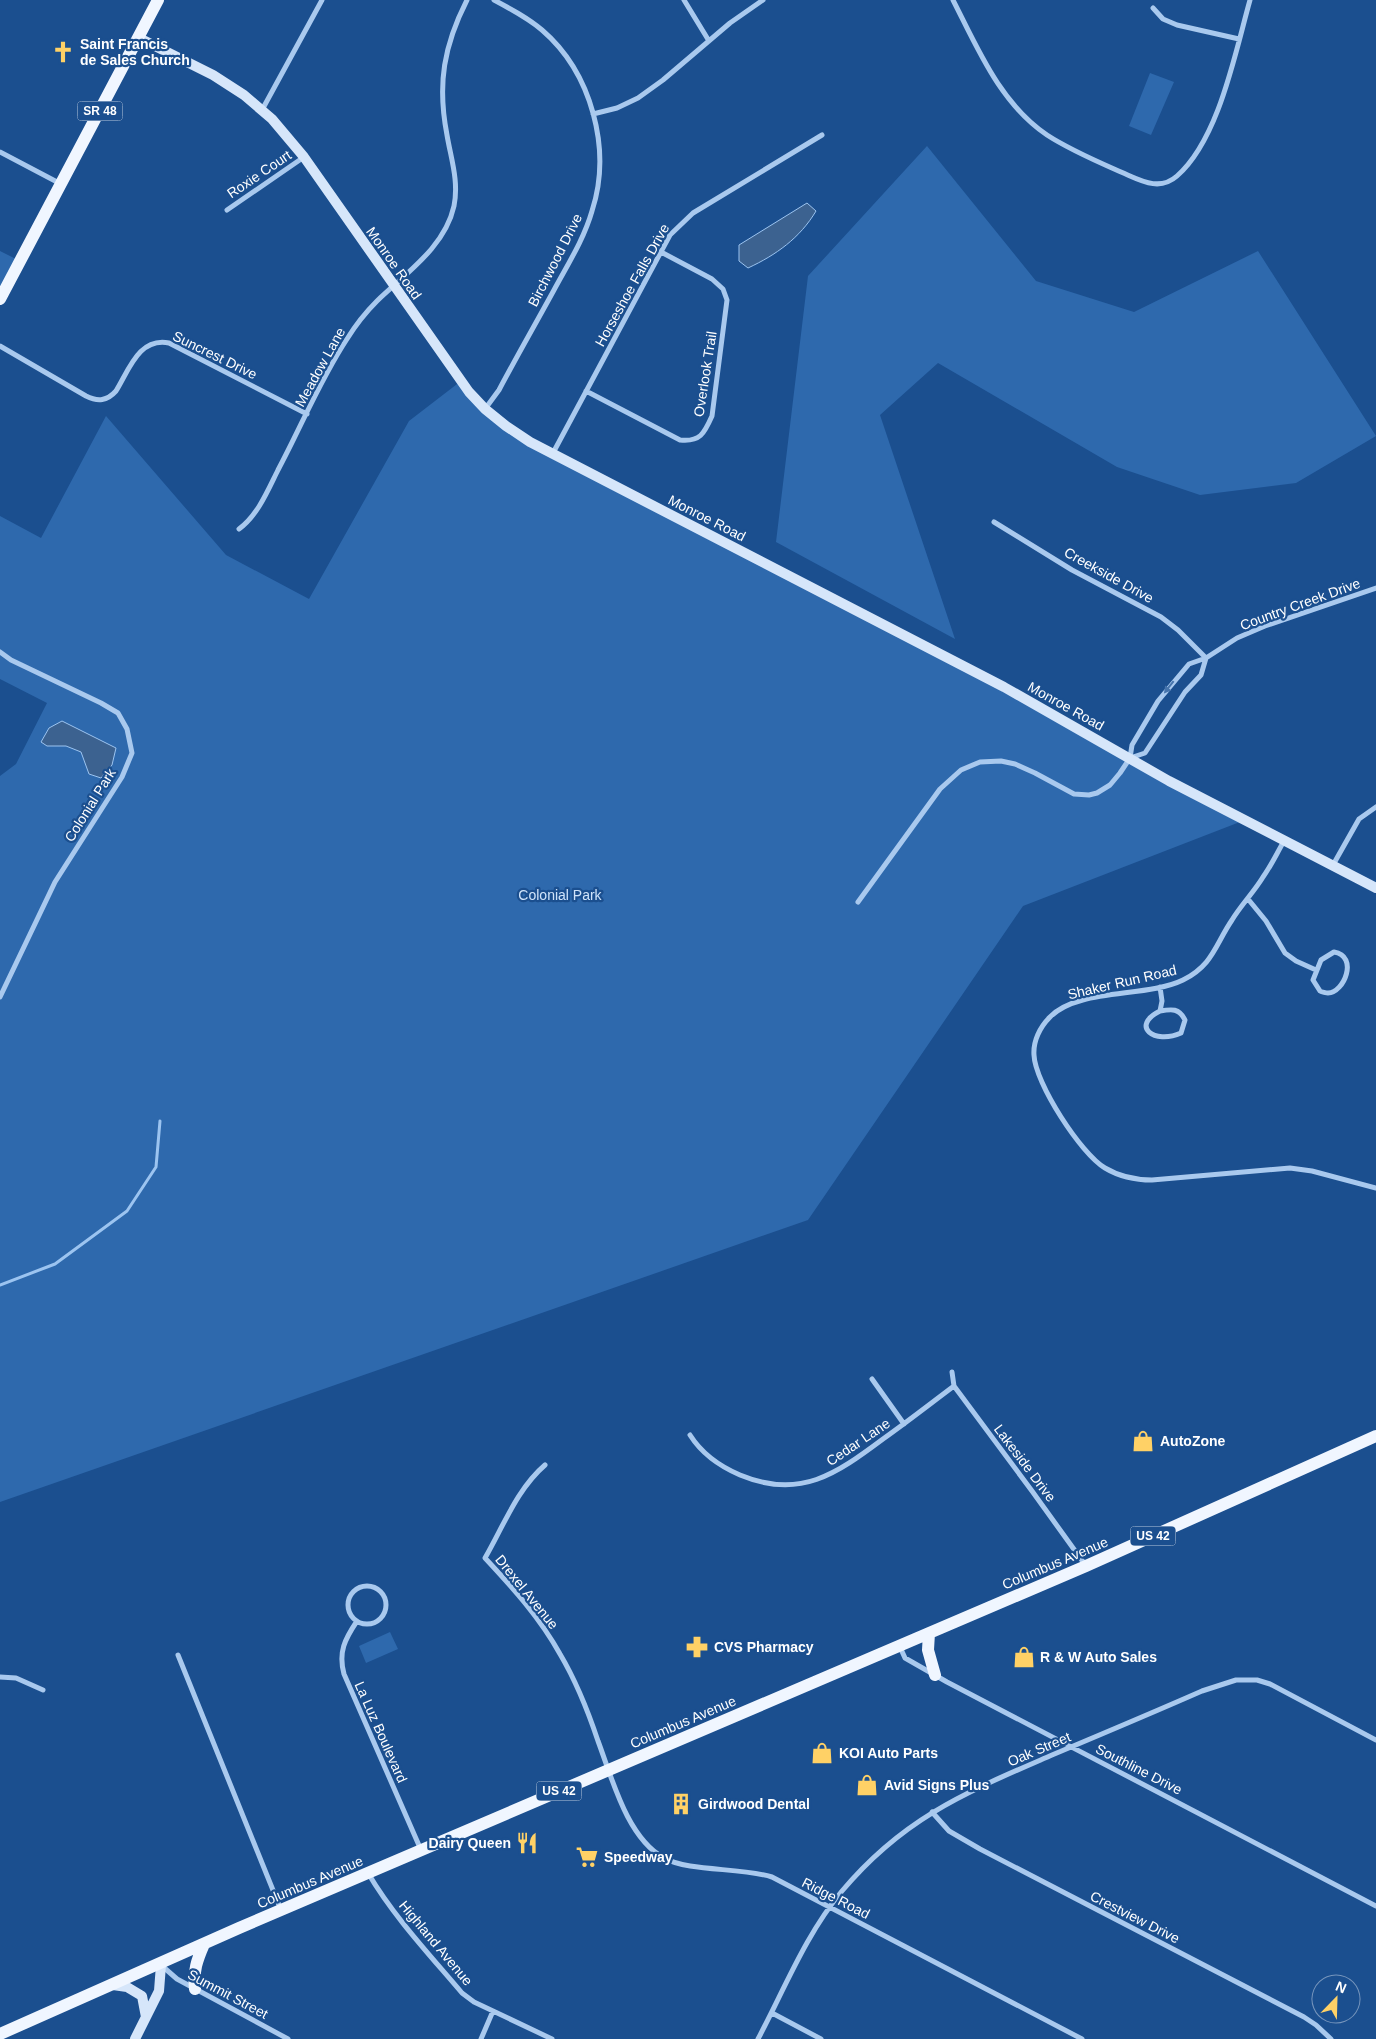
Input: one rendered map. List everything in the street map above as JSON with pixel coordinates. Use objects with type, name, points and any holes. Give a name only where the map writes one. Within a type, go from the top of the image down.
[{"type":"main road","name":"SR 48","points":[[0,299],[158,0]]},
{"type":"main road","name":"Columbus Avenue","points":[[0,2034],[421,1850],[1086,1566],[1376,1436]]},
{"type":"main road","points":[[929,1633],[928,1650],[935,1675]]},
{"type":"main road","points":[[195,1988],[193,1976],[204,1944]]},
{"type":"street","points":[[262,110],[322,0]]},
{"type":"street","name":"Meadow Lane","points":[[239,529],[250,520],[265,495],[346,340],[376,302],[440,239],[450,220],[454,206],[456,177],[446,134],[442,105],[442,83],[447,46],[467,0]]},
{"type":"street","name":"Birchwood Drive","points":[[485,409],[499,390],[585,231],[598,189],[600,168],[599,146],[593,114],[578,76],[553,41],[525,17],[494,0]]},
{"type":"street","points":[[684,0],[709,41]]},
{"type":"street","points":[[593,114],[617,108],[638,98],[663,80],[730,23],[764,0]]},
{"type":"street","points":[[953,0],[980,53],[1006,96],[1020,112],[1048,135],[1092,159],[1146,183],[1159,185],[1177,176],[1204,142],[1216,114],[1250,0]]},
{"type":"street","points":[[1153,8],[1163,19],[1177,25],[1239,39]]},
{"type":"street","name":"Monroe Road","points":[[139,38],[212,75],[244,95],[292,140],[451,368],[485,409],[506,426],[530,442],[1004,687],[1130,758],[1376,888]]},
{"type":"street","name":"Horseshoe Falls Drive","points":[[553,453],[670,235],[693,212],[822,134]]},
{"type":"street","points":[[0,152],[61,184]]},
{"type":"street","name":"Roxie Court","points":[[227,210],[304,157]]},
{"type":"street","name":"Overlook Trail","points":[[586,390],[680,440],[692,441],[700,437],[707,428],[712,416],[727,300],[723,289],[712,279],[661,252]]},
{"type":"street","name":"Suncrest Drive","points":[[0,346],[86,396],[98,400],[111,397],[142,348],[155,342],[169,343],[307,414]]},
{"type":"street","name":"Creekside Drive","points":[[994,522],[1072,570],[1161,617],[1178,630],[1206,658]]},
{"type":"street","name":"Country Creek Drive","points":[[1130,758],[1132,745],[1158,701],[1189,664],[1206,658],[1237,638],[1265,626],[1376,588]]},
{"type":"street","name":"Colonial Park","points":[[0,652],[11,660],[101,703],[118,714],[127,729],[132,753],[122,777],[55,882],[0,998]]},
{"type":"street","points":[[858,902],[940,789],[961,770],[980,762],[1001,761],[1015,764],[1035,773],[1067,792],[1082,796],[1104,790],[1110,785],[1130,758],[1145,752],[1166,718],[1201,674],[1206,658]]},
{"type":"street","points":[[1332,866],[1359,819],[1376,806]]},
{"type":"street","name":"Shaker Run Road","points":[[1284,841],[1270,867],[1232,920],[1206,964],[1194,974],[1181,981],[1160,987],[1067,1004],[1045,1022],[1036,1041],[1034,1054],[1039,1075],[1071,1132],[1083,1149],[1093,1160],[1117,1174],[1138,1180],[1152,1180],[1290,1168],[1312,1171],[1376,1188]]},
{"type":"street","points":[[1248,899],[1266,921],[1285,952],[1296,961],[1316,970]]},
{"type":"street","points":[[1334,952],[1341,953],[1346,958],[1348,965],[1335,991],[1327,994],[1320,991],[1313,980],[1316,970],[1321,960],[1334,952]]},
{"type":"street","points":[[1160,987],[1162,1001],[1160,1011]]},
{"type":"street","points":[[1175,1009],[1182,1013],[1185,1026],[1181,1033],[1166,1038],[1152,1035],[1147,1030],[1146,1022],[1150,1016],[1160,1011],[1175,1009]]},
{"type":"street","name":"Lakeside Drive","points":[[952,1372],[954,1386],[1086,1566]]},
{"type":"street","points":[[872,1379],[904,1424]]},
{"type":"street","name":"Cedar Lane","points":[[690,1435],[697,1447],[706,1456],[731,1471],[752,1480],[781,1485],[810,1482],[838,1471],[954,1386]]},
{"type":"street","name":"Drexel Avenue","points":[[544,1465],[533,1475],[520,1494],[485,1558],[509,1583],[540,1622],[560,1654],[589,1716],[608,1770]]},
{"type":"street","points":[[363,1586],[375,1588],[384,1596],[386,1608],[384,1614],[375,1622],[369,1624],[357,1621],[349,1611],[349,1598],[352,1593],[363,1586]]},
{"type":"street","name":"La Luz Boulevard","points":[[357,1621],[346,1637],[342,1651],[344,1674],[421,1850]]},
{"type":"street","name":"Southline Drive","points":[[900,1645],[905,1658],[935,1675],[1376,1906]]},
{"type":"street","points":[[178,1655],[281,1911]]},
{"type":"street","points":[[0,1677],[16,1678],[43,1690]]},
{"type":"street","name":"Oak Street","points":[[758,2039],[806,1947],[830,1907],[866,1864],[886,1846],[911,1826],[960,1796],[1202,1691],[1243,1679],[1257,1680],[1270,1684],[1376,1740]]},
{"type":"street","name":"Ridge Road","points":[[608,1770],[630,1820],[639,1835],[648,1846],[665,1859],[678,1863],[758,1873],[772,1877],[1082,2039]]},
{"type":"street","name":"Crestview Drive","points":[[932,1812],[949,1831],[972,1845],[1304,2017],[1331,2039]]},
{"type":"street","name":"Highland Avenue","points":[[368,1873],[382,1896],[405,1926],[462,1993],[474,2002],[552,2039]]},
{"type":"street","points":[[135,2039],[159,1990],[161,1964]]},
{"type":"street","name":"Summit Street","points":[[161,1964],[177,1979],[288,2039]]},
{"type":"street","points":[[113,1985],[127,1987],[142,1996],[146,2018]]},
{"type":"street","points":[[481,2039],[493,2011]]},
{"type":"street","points":[[772,2013],[821,2039]]},
{"type":"green space","points":[[1150,73],[1174,82],[1151,135],[1129,126]]},
{"type":"green space","points":[[927,146],[1036,281],[1134,312],[1258,251],[1376,436],[1296,483],[1200,495],[1117,467],[938,363],[880,415],[955,639],[776,542],[808,276]]},
{"type":"green space","points":[[0,251],[20,261],[0,299]]},
{"type":"green space","name":"Colonial Park","points":[[461,381],[485,409],[553,453],[1245,820],[1023,906],[808,1220],[0,1502],[0,776],[16,764],[47,703],[0,679],[0,516],[41,538],[106,416],[226,555],[309,599],[409,421]]},
{"type":"green space","points":[[390,1632],[398,1649],[366,1663],[359,1646]]},
{"type":"shaded area","points":[[807,203],[816,211],[803,229],[786,245],[748,268],[739,261],[739,245]]},
{"type":"shaded area","points":[[62,721],[116,748],[112,765],[101,778],[89,774],[81,752],[66,746],[47,746],[41,742],[49,728]]},
{"type":"waterway","points":[[0,1285],[55,1264],[127,1211],[156,1167],[160,1121]]},
{"type":"place","name":"Saint Francis de Sales Church","points":[[63,52]]},
{"type":"place","name":"AutoZone","points":[[1143,1441]]},
{"type":"place","name":"CVS Pharmacy","points":[[697,1647]]},
{"type":"place","name":"R & W Auto Sales","points":[[1024,1657]]},
{"type":"place","name":"KOI Auto Parts","points":[[822,1753]]},
{"type":"place","name":"Avid Signs Plus","points":[[867,1785]]},
{"type":"place","name":"Girdwood Dental","points":[[681,1804]]},
{"type":"place","name":"Dairy Queen","points":[[527,1843]]},
{"type":"place","name":"Speedway","points":[[587,1857]]}]
